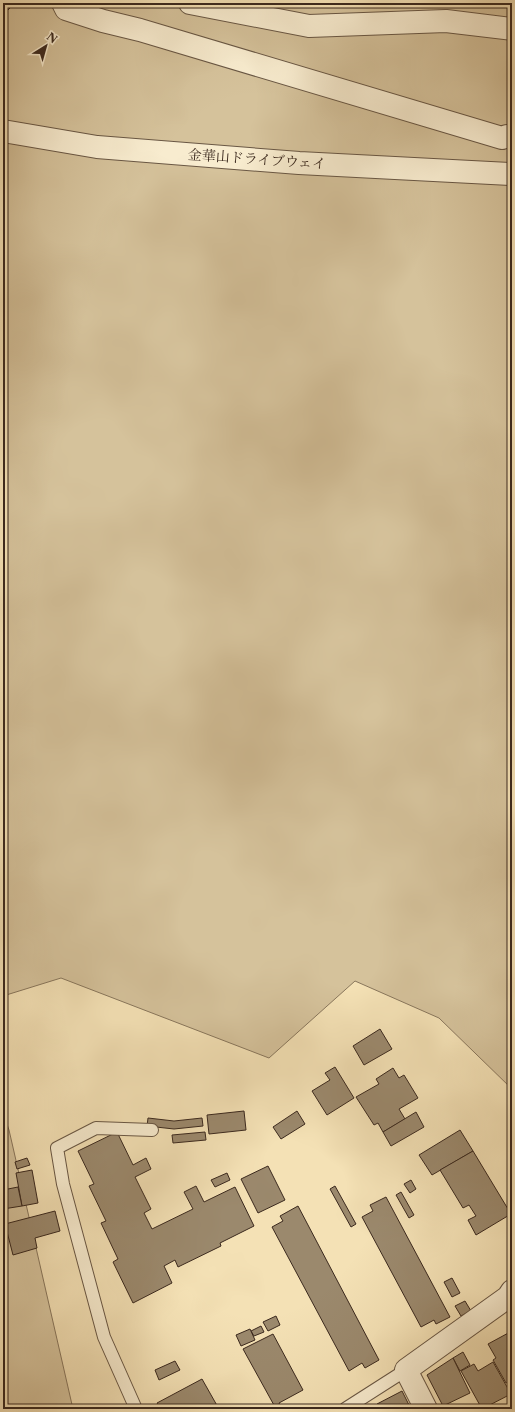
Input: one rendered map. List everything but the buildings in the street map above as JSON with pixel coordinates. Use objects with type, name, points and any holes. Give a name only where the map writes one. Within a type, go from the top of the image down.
[{"type":"street","points":[[63,3],[66,9],[103,21],[140,30],[502,138],[507,136],[512,137]]},
{"type":"street","points":[[190,3],[309,26],[446,22],[512,29]]},
{"type":"street","name":"金華山ドライブウェイ","points":[[3,131],[97,147],[299,163],[512,174]]},
{"type":"street","points":[[426,1409],[406,1370],[508,1297],[512,1291]]},
{"type":"lane","points":[[136,1409],[104,1337],[63,1184],[57,1148],[96,1128],[152,1130]]},
{"type":"lane","points":[[345,1409],[406,1370]]},
{"type":"shaded area","points":[[3,3],[512,3],[512,1089],[439,1018],[355,981],[269,1058],[61,978],[3,996]]},
{"type":"shaded area","points":[[3,1113],[9,1130],[73,1409],[3,1409]]}]
